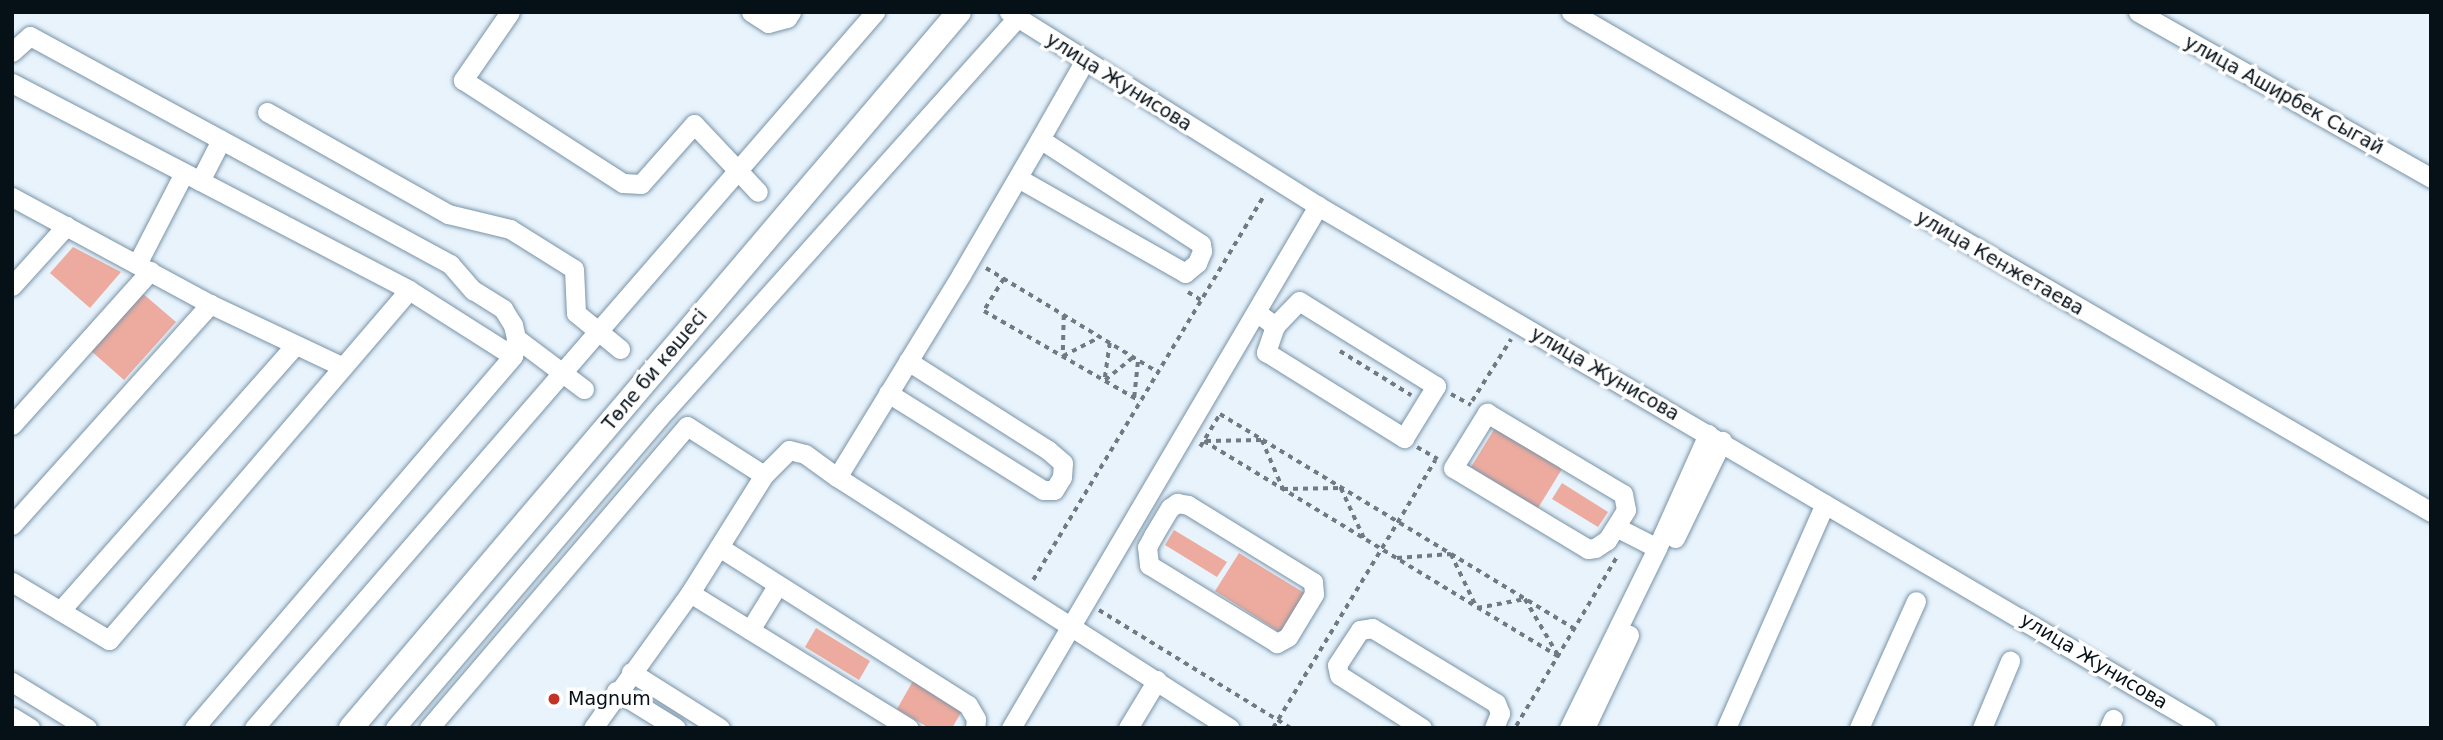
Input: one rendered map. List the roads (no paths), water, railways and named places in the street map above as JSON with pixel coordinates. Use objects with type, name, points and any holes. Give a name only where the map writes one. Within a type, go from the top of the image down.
[{"type":"main road","name":"Төле би көшесі","points":[[351,728],[959,12]]},
{"type":"street","points":[[510,12],[463,80],[623,184],[641,184],[694,124],[758,192]]},
{"type":"street","points":[[751,12],[768,23],[787,18],[791,12]]},
{"type":"street","points":[[254,728],[563,374],[597,330],[736,169],[875,12]]},
{"type":"street","name":"улица Кенжетаева","points":[[1571,12],[2431,512]]},
{"type":"street","name":"улица Аширбек Сыгай","points":[[2138,12],[2431,178]]},
{"type":"street","points":[[395,728],[665,411],[1013,15]]},
{"type":"street","name":"улица Жунисова","points":[[1013,15],[1318,206],[2206,728]]},
{"type":"street","points":[[12,52],[30,36],[450,264],[473,290],[503,309],[513,325],[514,347],[194,728]]},
{"type":"street","points":[[837,477],[971,259],[1085,60]]},
{"type":"street","points":[[12,83],[409,290],[563,374],[584,389]]},
{"type":"street","points":[[267,112],[448,214],[510,229],[574,269],[576,313],[620,349]]},
{"type":"street","points":[[1018,178],[1185,274],[1197,263],[1202,251],[1201,244],[1040,139]]},
{"type":"street","points":[[12,425],[144,267],[192,177],[221,140]]},
{"type":"street","points":[[12,197],[210,304],[343,367]]},
{"type":"street","points":[[1011,728],[1318,206]]},
{"type":"street","points":[[12,286],[66,226]]},
{"type":"street","points":[[12,582],[110,640],[409,290]]},
{"type":"street","points":[[1299,301],[1436,386],[1404,438],[1266,352],[1275,326],[1299,301]]},
{"type":"street","points":[[12,525],[210,304]]},
{"type":"street","points":[[1256,312],[1275,326]]},
{"type":"street","points":[[60,611],[296,345]]},
{"type":"street","points":[[888,393],[1042,490],[1054,490],[1062,477],[1063,463],[1048,450],[908,362]]},
{"type":"street","points":[[1479,409],[1623,494],[1626,510],[1616,527],[1601,545],[1588,549],[1445,463],[1479,409]]},
{"type":"street","points":[[665,411],[764,475]]},
{"type":"street","points":[[429,728],[687,426]]},
{"type":"street","points":[[1569,728],[1657,548],[1715,438]]},
{"type":"street","points":[[1585,728],[1715,438]]},
{"type":"street","points":[[593,728],[616,691],[651,650],[690,593],[764,475],[789,450],[805,454],[1230,728]]},
{"type":"street","points":[[1177,503],[1188,505],[1313,582],[1314,594],[1288,637],[1277,643],[1149,565],[1147,547],[1153,536],[1170,508],[1177,503]]},
{"type":"street","points":[[1726,728],[1825,504]]},
{"type":"street","points":[[1132,523],[1153,536]]},
{"type":"street","points":[[1616,527],[1657,548]]},
{"type":"street","points":[[719,547],[968,705],[976,719],[975,728]]},
{"type":"street","points":[[750,630],[777,586]]},
{"type":"street","points":[[690,593],[909,728]]},
{"type":"street","points":[[1859,728],[1916,601]]},
{"type":"street","points":[[1422,728],[1339,675],[1338,666],[1360,630],[1373,628],[1496,703],[1500,713],[1494,728]]},
{"type":"street","points":[[1982,728],[2010,661]]},
{"type":"street","points":[[631,672],[720,728]]},
{"type":"street","points":[[1128,728],[1157,680]]},
{"type":"street","points":[[12,682],[87,728]]},
{"type":"street","points":[[616,691],[676,728]]},
{"type":"street","points":[[12,717],[30,728]]},
{"type":"place","name":"Magnum","points":[[554,699]]}]
